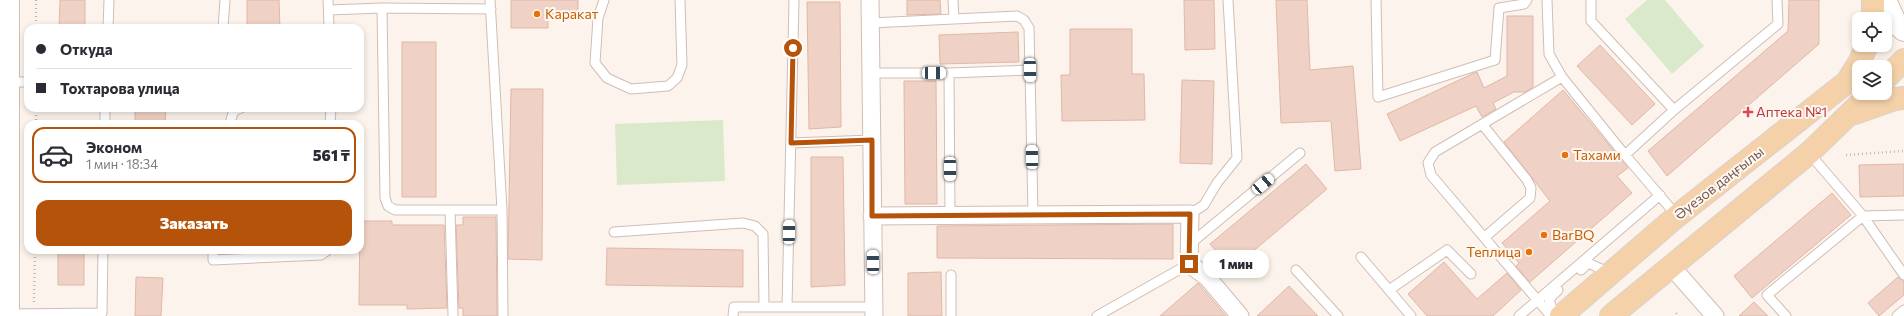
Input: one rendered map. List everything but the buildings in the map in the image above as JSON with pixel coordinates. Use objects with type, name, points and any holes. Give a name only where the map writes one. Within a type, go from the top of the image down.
[{"type":"main road","points":[[8,0],[12,82],[4,172],[8,315]]},
{"type":"main road","points":[[1873,0],[1873,12]]},
{"type":"main road","points":[[1885,0],[1895,22],[1904,30]]},
{"type":"main road","name":"Әуезов даңғылы","points":[[1561,316],[1677,216],[1847,82],[1864,52]]},
{"type":"main road","points":[[1892,72],[1904,60]]},
{"type":"main road","points":[[1848,115],[1895,99],[1904,98]]},
{"type":"main road","points":[[1611,316],[1809,153],[1864,100]]},
{"type":"street","points":[[870,0],[874,311]]},
{"type":"street","points":[[872,216],[1190,214],[1189,264],[1207,277],[1240,316]]},
{"type":"street","points":[[1671,266],[1715,316]]},
{"type":"lane","points":[[108,24],[109,0]]},
{"type":"lane","points":[[223,24],[225,0]]},
{"type":"lane","points":[[328,0],[329,24]]},
{"type":"lane","points":[[604,0],[598,18],[596,63],[607,78],[631,88],[668,86],[678,78],[682,65],[680,0]]},
{"type":"lane","points":[[787,307],[794,0]]},
{"type":"lane","points":[[953,0],[954,19]]},
{"type":"lane","points":[[1190,214],[1204,205],[1217,183],[1236,158],[1228,0]]},
{"type":"lane","points":[[1376,0],[1378,97],[1495,60],[1499,8],[1524,4],[1527,0]]},
{"type":"lane","points":[[1547,0],[1549,54],[1562,77],[1677,216]]},
{"type":"lane","points":[[1591,0],[1591,20],[1674,110]]},
{"type":"lane","points":[[1625,155],[1674,110],[1778,24],[1778,0]]},
{"type":"lane","points":[[329,10],[491,4],[502,210],[503,316]]},
{"type":"lane","points":[[382,8],[385,198],[388,206],[395,210],[502,210]]},
{"type":"lane","points":[[871,22],[1017,16],[1024,20],[1029,28],[1033,215]]},
{"type":"lane","points":[[871,73],[949,73],[1030,70]]},
{"type":"lane","points":[[949,73],[950,216]]},
{"type":"lane","points":[[1553,316],[1432,174],[1428,163],[1435,152],[1562,77]]},
{"type":"lane","points":[[1482,124],[1527,180],[1531,188],[1530,198],[1485,237]]},
{"type":"lane","points":[[791,143],[872,140]]},
{"type":"lane","points":[[1190,244],[1300,153]]},
{"type":"lane","points":[[1809,153],[1863,216],[1904,275]]},
{"type":"lane","points":[[1519,316],[1660,195]]},
{"type":"lane","points":[[450,210],[453,316]]},
{"type":"lane","points":[[1786,316],[1767,295],[1863,216],[1904,215]]},
{"type":"lane","points":[[614,232],[743,223],[755,226],[763,234],[764,307]]},
{"type":"lane","points":[[1389,290],[1447,250],[1471,274]]},
{"type":"lane","points":[[8,315],[102,315],[103,254]]},
{"type":"lane","points":[[213,254],[213,260],[320,256],[323,254]]},
{"type":"lane","points":[[1361,257],[1411,316]]},
{"type":"lane","points":[[1553,316],[1549,299],[1588,263],[1611,273]]},
{"type":"lane","points":[[1097,316],[1189,264]]},
{"type":"lane","points":[[1296,270],[1338,316]]},
{"type":"lane","points":[[951,275],[951,316]]},
{"type":"lane","points":[[733,316],[734,307],[787,307],[874,311]]},
{"type":"lane","points":[[1897,316],[1904,310]]},
{"type":"path","points":[[36,0],[36,24]]},
{"type":"path","points":[[1846,155],[1904,151]]},
{"type":"path","points":[[34,254],[34,314]]},
{"type":"green space","points":[[1647,0],[1665,0],[1704,46],[1672,74],[1625,19]]},
{"type":"green space","points":[[723,120],[725,181],[617,185],[615,124]]},
{"type":"place","name":"Каракат","points":[[537,14]]},
{"type":"place","name":"Аптека №1","points":[[1748,112]]},
{"type":"place","name":"Тахами","points":[[1565,155]]},
{"type":"place","name":"BarBQ","points":[[1544,235]]},
{"type":"place","name":"Теплица","points":[[1529,252]]},
{"type":"route","points":[[793,48],[791,143],[872,140],[872,216],[1190,214],[1189,264]]}]
